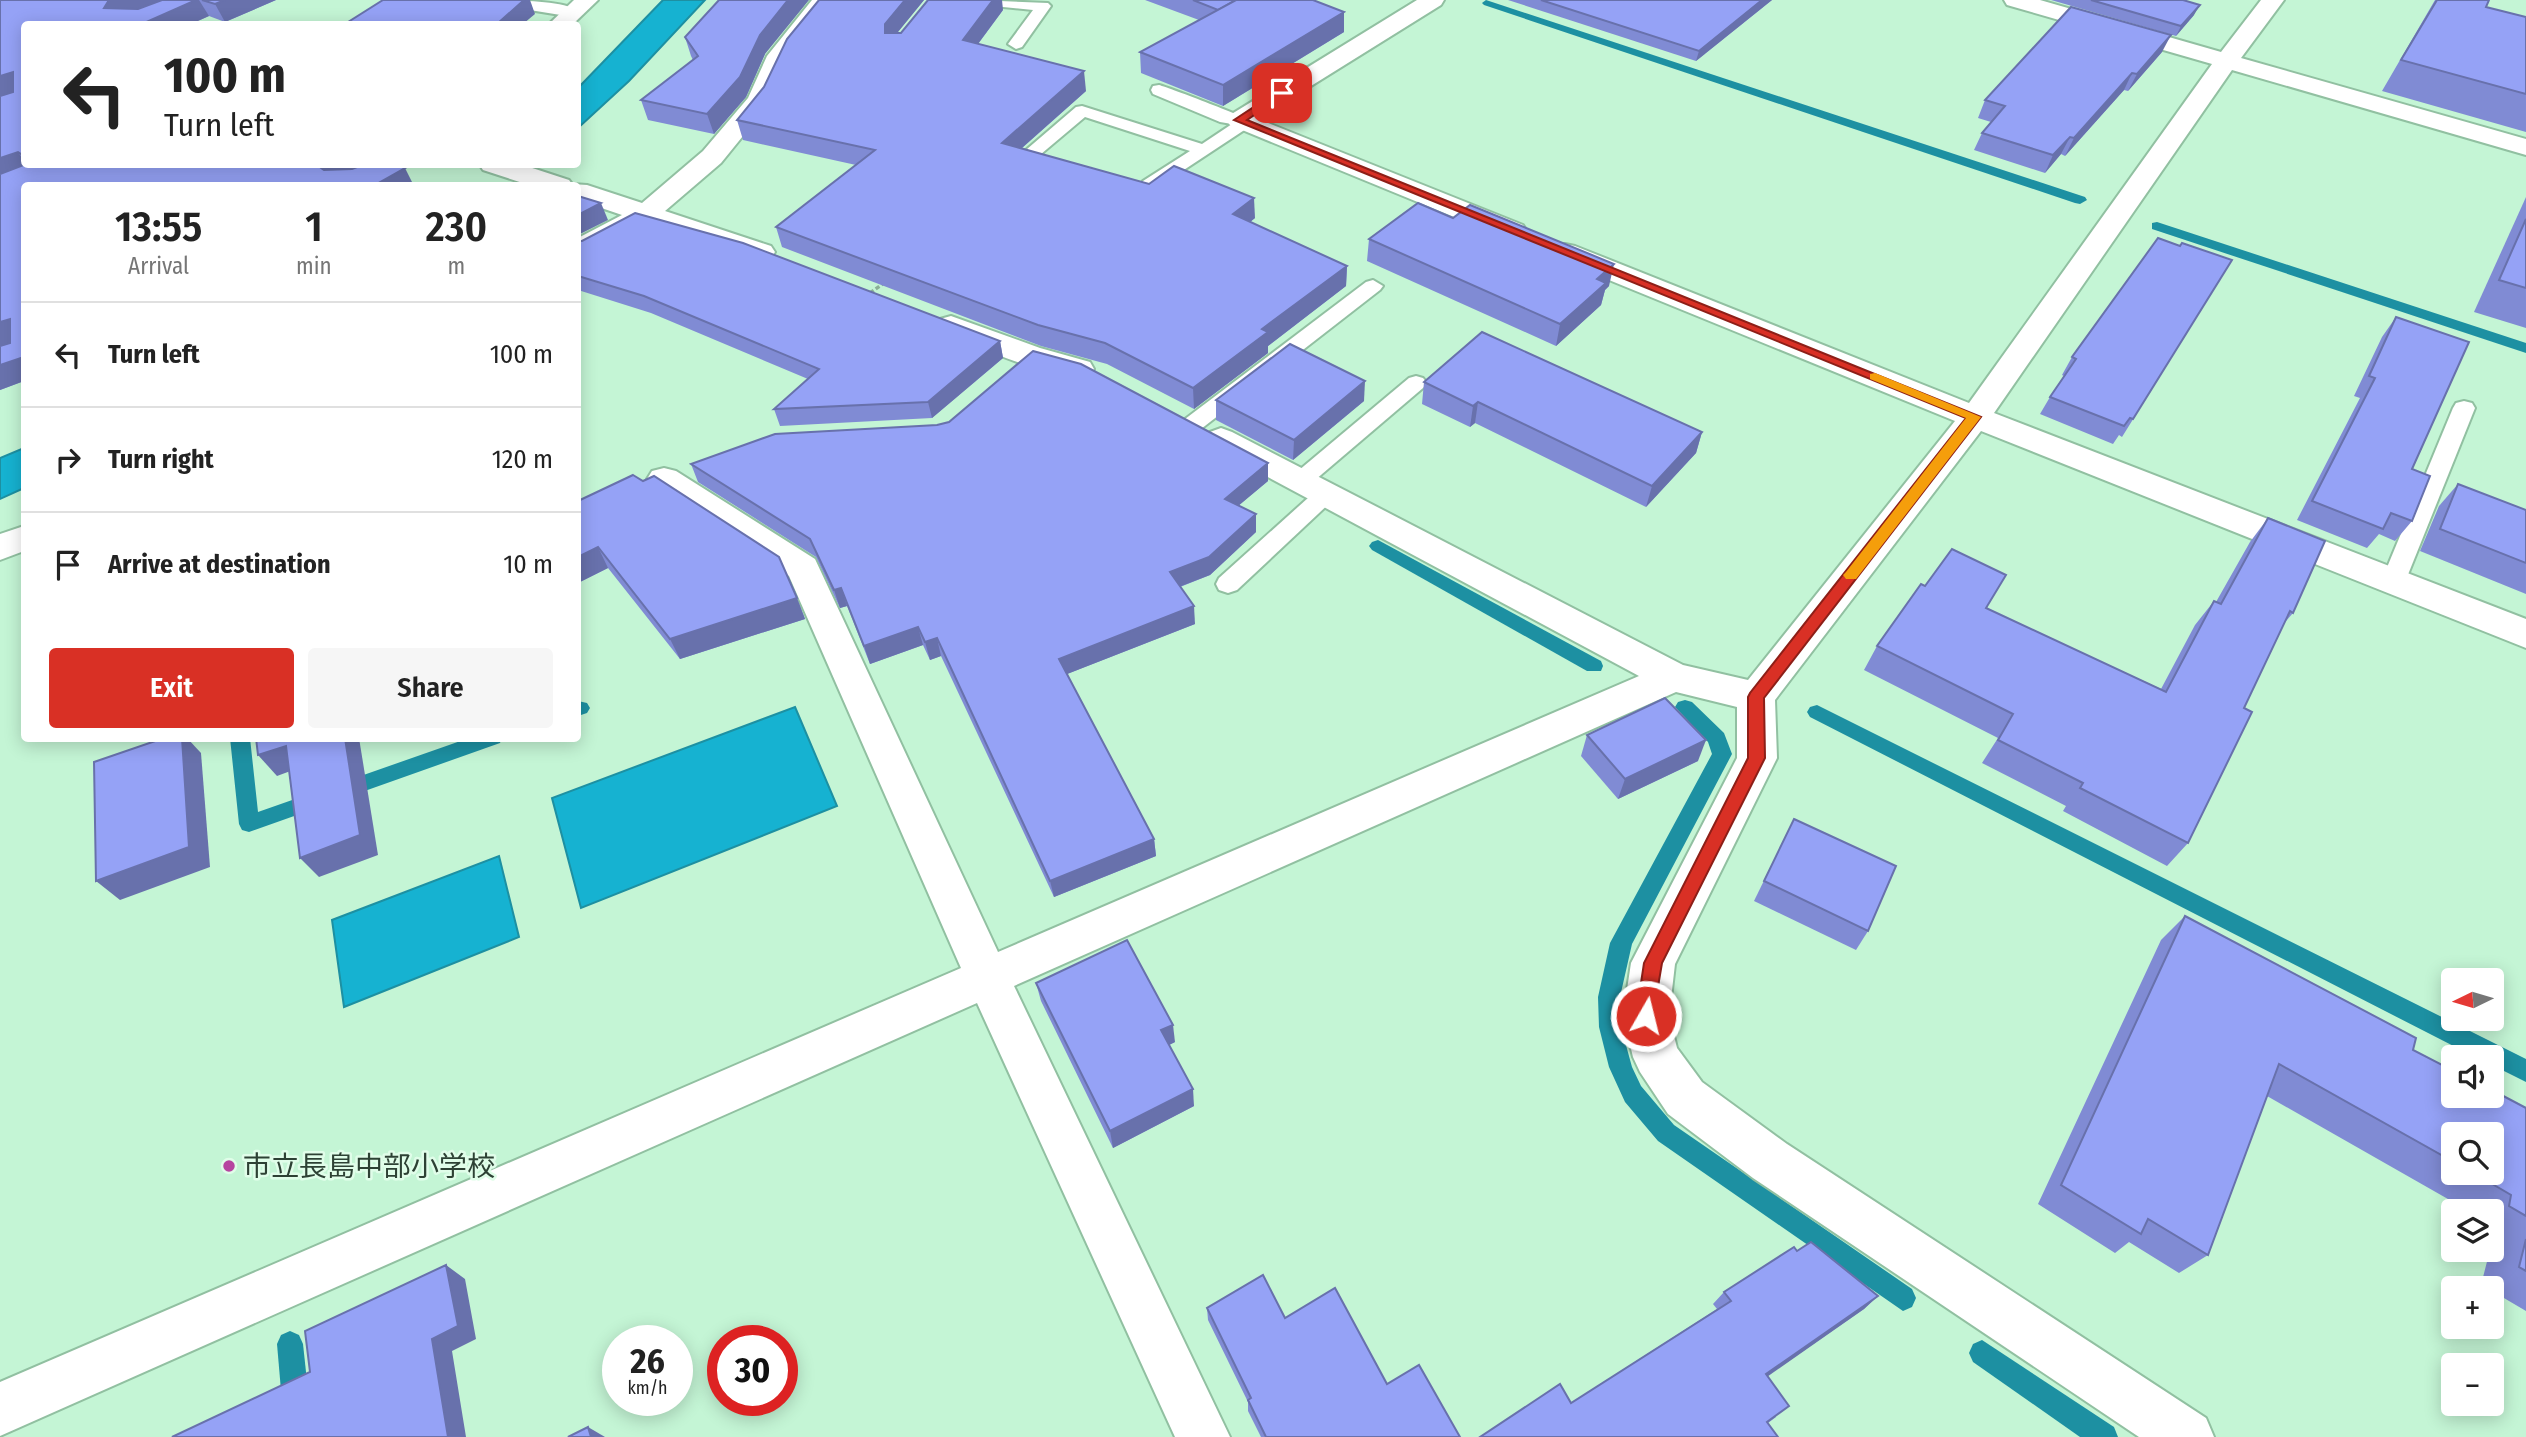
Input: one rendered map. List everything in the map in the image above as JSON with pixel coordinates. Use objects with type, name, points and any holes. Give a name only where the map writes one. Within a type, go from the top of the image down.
[{"type":"street","points":[[581,247],[648,212],[712,158],[759,100],[779,56],[824,0]]},
{"type":"street","points":[[1242,122],[1433,0]]},
{"type":"street","points":[[2014,0],[2526,147]]},
{"type":"street","points":[[2187,1437],[1770,1161],[1685,1098],[1656,1056],[1646,1016],[1653,963],[1756,758],[1756,697],[1975,417],[2227,60],[2273,0]]},
{"type":"street","points":[[1242,122],[1975,417],[2526,634]]},
{"type":"street","points":[[505,168],[550,182]]},
{"type":"street","points":[[581,192],[648,212],[783,260]]},
{"type":"street","points":[[880,285],[1029,355],[1095,373],[1108,380]]},
{"type":"street","points":[[999,381],[1029,355]]},
{"type":"street","points":[[1181,418],[1673,677],[1756,697]]},
{"type":"street","points":[[702,466],[651,479],[803,568],[987,977],[1203,1437]]},
{"type":"street","points":[[0,548],[21,539]]},
{"type":"street","points":[[0,1409],[1673,677]]},
{"type":"lane","points":[[498,0],[573,12]]},
{"type":"lane","points":[[983,0],[1043,6],[1016,44]]},
{"type":"lane","points":[[1159,90],[1242,122]]},
{"type":"lane","points":[[1022,161],[1082,111],[1204,150]]},
{"type":"lane","points":[[1136,194],[1242,122]]},
{"type":"lane","points":[[1181,418],[1373,286]]},
{"type":"lane","points":[[1228,584],[1313,487],[1416,383]]},
{"type":"lane","points":[[2393,582],[2464,408]]},
{"type":"water","points":[[663,0],[705,0],[629,81],[581,125],[581,85]]},
{"type":"water","points":[[21,449],[21,489],[0,499],[0,458]]},
{"type":"water","points":[[795,707],[837,806],[581,908],[552,798]]},
{"type":"water","points":[[499,856],[519,937],[344,1007],[332,920]]},
{"type":"building","points":[[0,0],[109,0],[104,8],[138,9],[162,0],[196,0],[149,21],[21,21],[21,154],[18,152],[0,158],[0,96],[13,92],[13,72],[0,76]]},
{"type":"building","points":[[202,0],[225,0],[215,4]]},
{"type":"building","points":[[383,0],[524,0],[500,21],[350,21]]},
{"type":"building","points":[[719,0],[788,0],[760,35],[740,77],[707,114],[641,100],[698,56],[685,37]]},
{"type":"building","points":[[819,0],[905,0],[885,24],[885,33],[901,33],[928,0],[993,0],[963,40],[1084,71],[1002,143],[1149,184],[1174,166],[1254,198],[1233,214],[1347,266],[1262,329],[1268,332],[1193,388],[1105,343],[1038,325],[776,227],[875,150],[737,120],[764,87],[787,39]]},
{"type":"building","points":[[1193,0],[1236,0],[1218,10]]},
{"type":"building","points":[[1236,0],[1313,0],[1344,12],[1223,85],[1140,52]]},
{"type":"building","points":[[1541,0],[1762,0],[1699,51]]},
{"type":"building","points":[[2091,0],[2183,0],[2200,5],[2181,26]]},
{"type":"building","points":[[2437,0],[2489,0],[2486,7],[2526,17],[2526,94],[2401,60]]},
{"type":"building","points":[[2071,7],[2171,35],[2137,74],[2132,73],[2074,138],[2070,137],[2053,155],[1982,133],[2005,106],[1985,100]]},
{"type":"building","points":[[21,166],[324,170],[405,168],[380,182],[21,182],[21,358],[0,365],[0,346],[10,343],[10,319],[0,322],[0,174]]},
{"type":"building","points":[[581,197],[601,203],[581,213]]},
{"type":"building","points":[[1418,203],[1453,218],[1470,205],[1614,264],[1597,279],[1606,283],[1560,324],[1369,239]]},
{"type":"building","points":[[635,213],[743,243],[1000,341],[928,402],[774,409],[819,369],[644,296],[581,277],[582,241]]},
{"type":"building","points":[[2526,219],[2526,288],[2499,280]]},
{"type":"building","points":[[2158,238],[2232,260],[2133,419],[2130,418],[2124,426],[2050,397],[2076,359],[2072,357]]},
{"type":"building","points":[[2396,317],[2469,342],[2412,469],[2430,476],[2412,521],[2391,513],[2383,529],[2312,501],[2375,378],[2369,376]]},
{"type":"building","points":[[1482,332],[1702,432],[1652,486],[1478,402],[1473,406],[1424,382]]},
{"type":"building","points":[[1290,344],[1365,381],[1294,440],[1216,400]]},
{"type":"building","points":[[1033,351],[1081,364],[1268,463],[1225,499],[1256,514],[1209,557],[1170,572],[1194,606],[1059,659],[1154,839],[1050,881],[937,638],[925,642],[918,627],[864,646],[841,588],[834,590],[810,539],[691,464],[775,434],[937,425],[949,422]]},
{"type":"building","points":[[633,475],[643,481],[654,476],[779,557],[797,598],[670,639],[598,547],[581,556],[581,500]]},
{"type":"building","points":[[2458,484],[2526,510],[2526,563],[2440,529]]},
{"type":"building","points":[[2268,518],[2325,541],[2293,613],[2290,611],[2244,708],[2252,712],[2188,843],[2080,788],[2083,783],[1998,740],[2013,714],[1877,646],[1921,584],[1925,586],[1952,549],[2006,575],[1986,608],[2166,692],[2214,601],[2221,604]]},
{"type":"building","points":[[1665,698],[1706,740],[1625,779],[1587,735]]},
{"type":"building","points":[[152,742],[182,742],[189,847],[96,881],[94,762]]},
{"type":"building","points":[[256,742],[346,742],[360,835],[300,858],[286,746],[258,755]]},
{"type":"building","points":[[1794,819],[1896,866],[1868,931],[1764,881]]},
{"type":"building","points":[[2185,916],[2416,1038],[2413,1050],[2441,1064],[2441,1108],[2504,1108],[2504,1096],[2526,1108],[2526,1216],[2509,1206],[2511,1195],[2494,1185],[2504,1185],[2504,1122],[2441,1122],[2441,1155],[2279,1064],[2208,1255],[2148,1219],[2141,1234],[2061,1185]]},
{"type":"building","points":[[1127,940],[1173,1025],[1161,1030],[1193,1089],[1110,1131],[1036,983]]},
{"type":"building","points":[[2526,1239],[2526,1271],[2519,1267]]},
{"type":"building","points":[[1811,1242],[1878,1296],[1766,1374],[1789,1406],[1767,1422],[1778,1437],[1480,1437],[1560,1384],[1571,1403],[1731,1301],[1724,1292],[1794,1247],[1797,1251]]},
{"type":"building","points":[[446,1265],[458,1326],[432,1339],[448,1437],[172,1437],[310,1372],[305,1331]]},
{"type":"building","points":[[1263,1275],[1285,1318],[1335,1288],[1387,1384],[1419,1365],[1460,1437],[1266,1437],[1248,1400],[1251,1398],[1207,1308]]},
{"type":"building","points":[[588,1427],[591,1437],[568,1437]]},
{"type":"waterway","points":[[1488,3],[2080,200]]},
{"type":"waterway","points":[[2157,226],[2526,348]]},
{"type":"waterway","points":[[1378,546],[1594,666]]},
{"type":"waterway","points":[[1685,707],[1717,738],[1722,754],[1621,943],[1609,997],[1610,1027],[1621,1067],[1633,1094],[1666,1133],[1903,1298]]},
{"type":"waterway","points":[[1817,712],[2526,1071]]},
{"type":"waterway","points":[[240,742],[249,824],[482,742]]},
{"type":"waterway","points":[[290,1344],[299,1437]]},
{"type":"waterway","points":[[1982,1353],[2104,1437]]},
{"type":"slow traffic","points":[[1851,575],[1975,417],[1875,377]]},
{"type":"place","name":"市立長島中部小学校","points":[[229,1166]]},
{"type":"route","points":[[1282,93],[1239,120],[1975,417],[1756,697],[1756,758],[1653,963],[1646,1016]]}]
